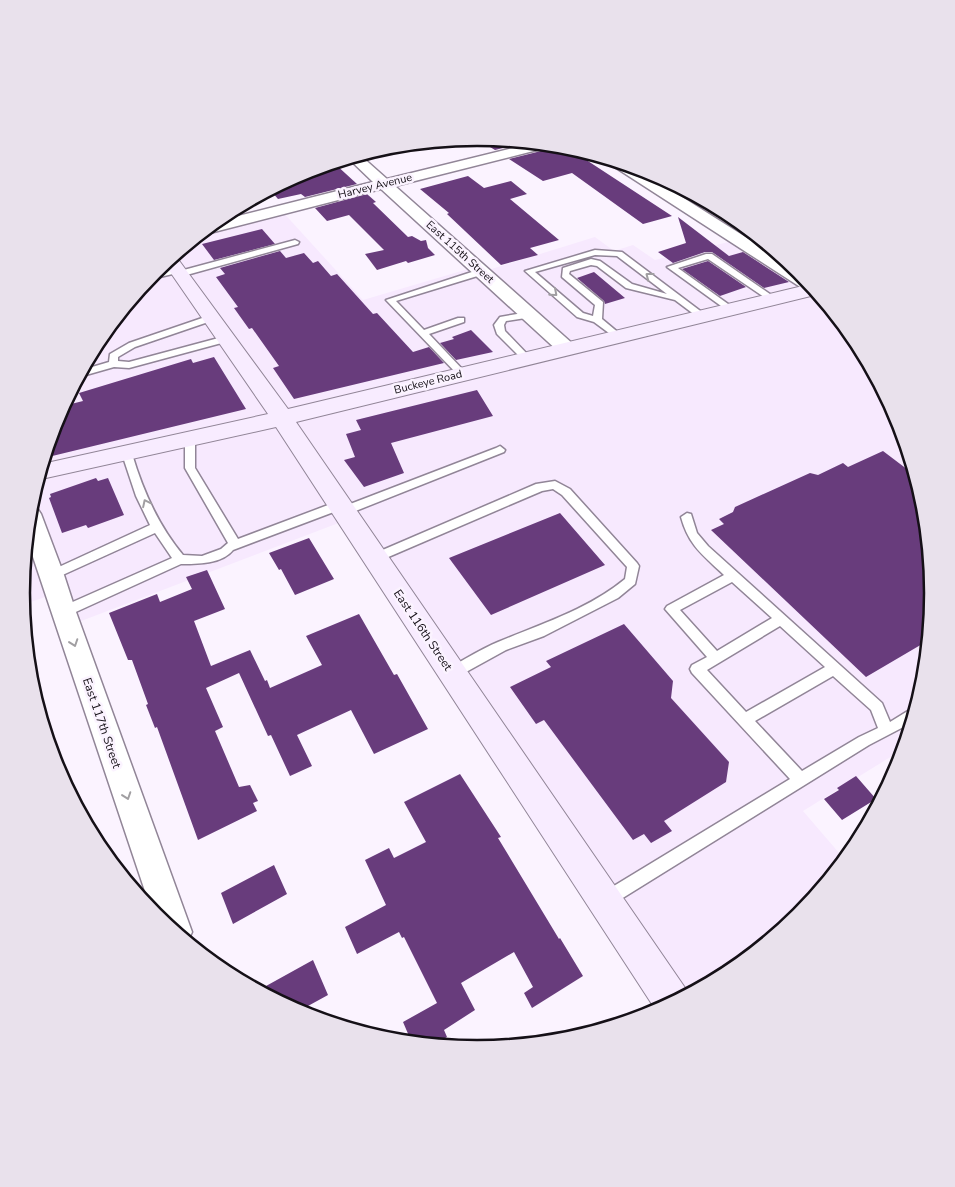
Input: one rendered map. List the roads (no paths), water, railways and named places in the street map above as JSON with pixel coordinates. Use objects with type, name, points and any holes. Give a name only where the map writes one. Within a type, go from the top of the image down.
[{"type":"main road","name":"East 116th Street","points":[[176,267],[282,418],[670,997]]},
{"type":"main road","name":"Buckeye Road","points":[[47,471],[190,440],[806,290]]},
{"type":"street","name":"Harvey Avenue","points":[[224,224],[525,149]]},
{"type":"street","name":"East 115th Street","points":[[359,162],[566,348]]},
{"type":"street","points":[[640,177],[747,245],[779,263]]},
{"type":"street","name":"East 117th Street","points":[[35,530],[169,918]]},
{"type":"lane","points":[[176,267],[295,242]]},
{"type":"lane","points":[[747,245],[756,243]]},
{"type":"lane","points":[[617,336],[598,320],[580,315],[529,271],[595,252],[619,254],[702,316]]},
{"type":"lane","points":[[731,309],[671,266],[709,256],[773,299]]},
{"type":"lane","points":[[598,320],[600,304],[566,275],[566,270],[591,262],[600,264],[629,286],[680,300]]},
{"type":"lane","points":[[462,374],[390,300],[481,272]]},
{"type":"lane","points":[[526,358],[500,332],[499,325],[503,319],[529,315]]},
{"type":"lane","points":[[114,364],[113,356],[132,345],[211,318]]},
{"type":"lane","points":[[423,333],[461,320]]},
{"type":"lane","points":[[89,371],[114,364],[129,365],[226,339]]},
{"type":"lane","points":[[190,440],[190,468],[235,545]]},
{"type":"lane","points":[[63,612],[180,559],[202,560],[225,552],[229,547],[500,450]]},
{"type":"lane","points":[[127,454],[134,479],[166,543],[180,559]]},
{"type":"lane","points":[[375,558],[540,487],[555,485],[566,492],[634,566],[630,581],[614,596],[539,632],[501,646],[452,673]]},
{"type":"lane","points":[[687,517],[695,539],[877,707],[886,731]]},
{"type":"lane","points":[[52,576],[158,527]]},
{"type":"lane","points":[[716,658],[672,609],[733,576]]},
{"type":"lane","points":[[781,619],[697,669],[801,780]]},
{"type":"lane","points":[[745,720],[835,668]]},
{"type":"lane","points":[[605,901],[864,741],[907,718]]}]
